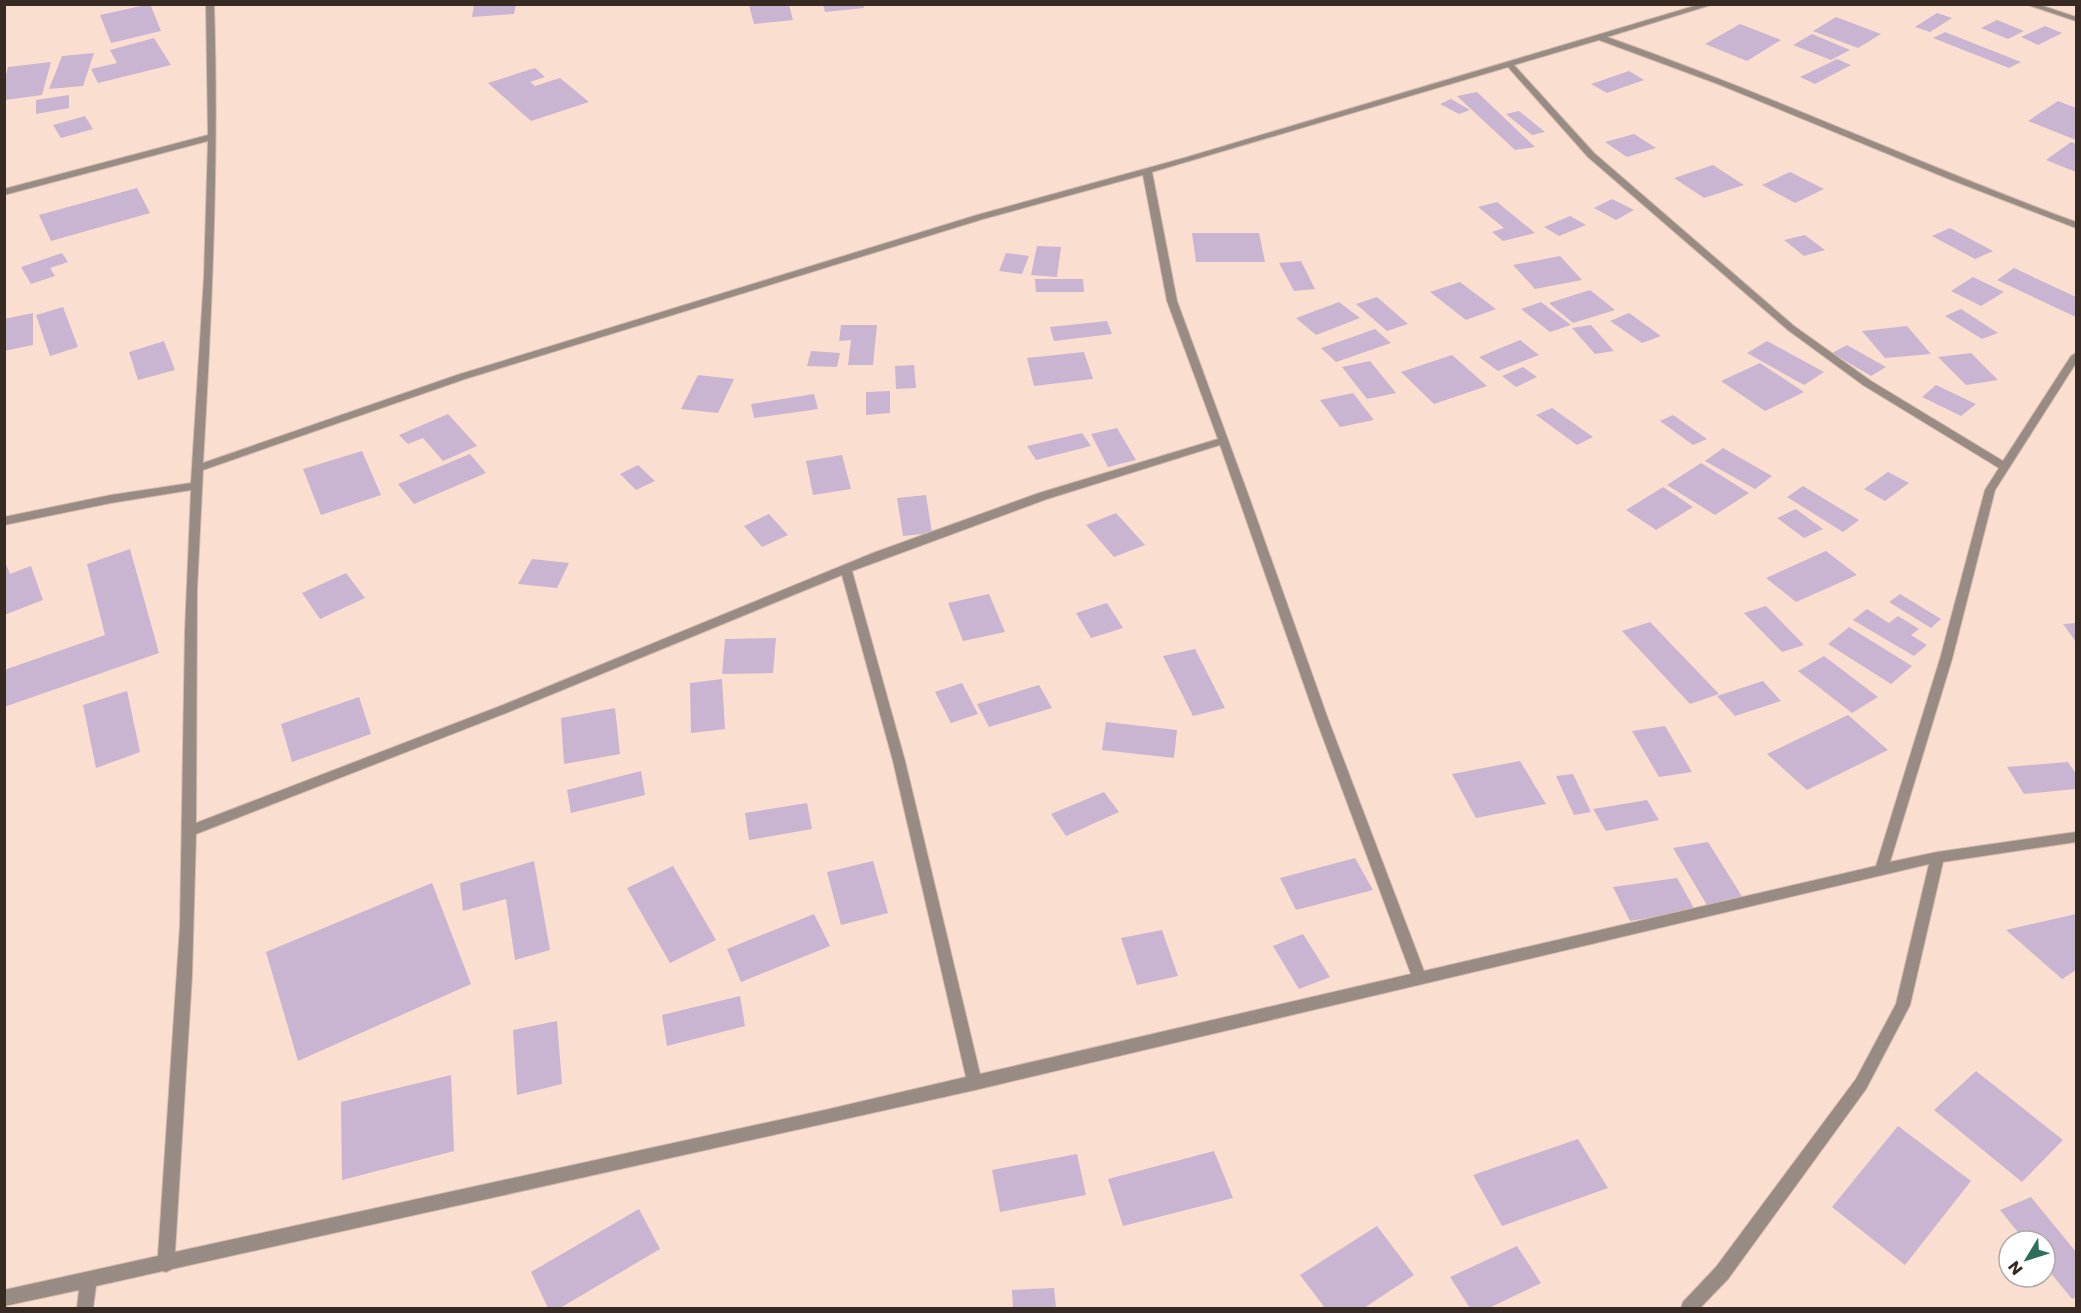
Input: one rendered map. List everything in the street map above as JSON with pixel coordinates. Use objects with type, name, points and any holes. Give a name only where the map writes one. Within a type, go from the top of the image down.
[{"type":"street","points":[[166,1264],[188,879],[193,552],[205,374],[212,137],[210,4]]},
{"type":"street","points":[[199,468],[461,378],[980,217],[1511,66],[1711,4]]},
{"type":"street","points":[[2028,4],[2076,19]]},
{"type":"street","points":[[1601,38],[1737,87],[1982,192],[2076,225]]},
{"type":"street","points":[[1511,66],[1591,155],[1791,328],[1867,383],[2005,467]]},
{"type":"street","points":[[4,192],[212,137]]},
{"type":"street","points":[[1147,171],[1172,301],[1322,719],[1420,978]]},
{"type":"street","points":[[1881,870],[1946,659],[1990,490],[2076,356]]},
{"type":"street","points":[[189,831],[507,708],[846,569],[1043,496],[1223,441]]},
{"type":"street","points":[[4,521],[197,486]]},
{"type":"street","points":[[846,569],[872,653],[918,836],[975,1083]]},
{"type":"street","points":[[4,1298],[166,1264],[975,1083],[1937,857],[2076,837]]},
{"type":"street","points":[[1689,1308],[1722,1273],[1861,1084],[1903,1005],[1937,857]]},
{"type":"street","points":[[85,1308],[88,1281]]},
{"type":"building","points":[[150,4],[161,31],[111,43],[100,15]]},
{"type":"building","points":[[516,4],[514,14],[472,17],[474,5]]},
{"type":"building","points":[[823,4],[863,4],[864,8],[825,12]]},
{"type":"building","points":[[749,5],[789,5],[793,20],[754,24]]},
{"type":"building","points":[[1937,13],[1952,18],[1930,32],[1915,27]]},
{"type":"building","points":[[1836,17],[1881,34],[1858,48],[1813,31]]},
{"type":"building","points":[[1997,20],[2024,31],[2008,39],[1981,28]]},
{"type":"building","points":[[1740,24],[1781,40],[1747,61],[1705,44]]},
{"type":"building","points":[[2045,26],[2062,33],[2038,45],[2021,37]]},
{"type":"building","points":[[1945,32],[2021,62],[2009,68],[1933,38]]},
{"type":"building","points":[[1812,34],[1850,50],[1831,60],[1793,45]]},
{"type":"building","points":[[154,38],[171,65],[98,83],[91,69],[117,63],[110,50]]},
{"type":"building","points":[[94,53],[83,86],[49,89],[62,56]]},
{"type":"building","points":[[1837,59],[1851,65],[1815,84],[1800,77]]},
{"type":"building","points":[[51,62],[42,95],[5,100],[5,79],[8,67]]},
{"type":"building","points":[[535,68],[545,77],[530,82],[535,86],[560,78],[589,102],[531,121],[488,83]]},
{"type":"building","points":[[1629,71],[1644,80],[1607,93],[1591,84]]},
{"type":"building","points":[[1477,92],[1535,147],[1515,150],[1457,96]]},
{"type":"building","points":[[69,95],[69,108],[36,114],[36,100]]},
{"type":"building","points":[[1451,99],[1470,110],[1459,114],[1440,104]]},
{"type":"building","points":[[2058,101],[2076,108],[2076,140],[2028,121]]},
{"type":"building","points":[[1519,111],[1545,132],[1532,135],[1506,114]]},
{"type":"building","points":[[85,116],[93,129],[61,138],[53,125]]},
{"type":"building","points":[[1634,134],[1656,148],[1627,157],[1605,142]]},
{"type":"building","points":[[2071,142],[2076,144],[2076,172],[2046,160]]},
{"type":"building","points":[[1713,165],[1744,185],[1704,198],[1674,178]]},
{"type":"building","points":[[1790,172],[1824,189],[1795,203],[1762,185]]},
{"type":"building","points":[[137,188],[150,213],[51,241],[39,215]]},
{"type":"building","points":[[1612,199],[1634,210],[1616,220],[1594,208]]},
{"type":"building","points":[[1497,202],[1535,233],[1503,241],[1492,232],[1504,228],[1478,207]]},
{"type":"building","points":[[1570,216],[1586,225],[1559,236],[1544,227]]},
{"type":"building","points":[[1950,228],[1993,251],[1975,259],[1932,236]]},
{"type":"building","points":[[1192,233],[1259,233],[1265,262],[1196,262]]},
{"type":"building","points":[[1805,235],[1825,250],[1804,256],[1784,240]]},
{"type":"building","points":[[1037,246],[1061,247],[1057,277],[1031,275]]},
{"type":"building","points":[[62,253],[68,262],[50,268],[55,276],[31,284],[21,267]]},
{"type":"building","points":[[1006,253],[1029,256],[1022,274],[999,271]]},
{"type":"building","points":[[1560,256],[1582,280],[1535,289],[1513,265]]},
{"type":"building","points":[[1301,261],[1315,289],[1294,291],[1279,263]]},
{"type":"building","points":[[2014,268],[2076,297],[2076,317],[1997,280]]},
{"type":"building","points":[[1973,277],[2004,292],[1981,306],[1951,291]]},
{"type":"building","points":[[1035,279],[1083,279],[1084,292],[1036,292]]},
{"type":"building","points":[[1460,282],[1496,309],[1466,320],[1430,292]]},
{"type":"building","points":[[1590,290],[1615,310],[1573,323],[1549,303]]},
{"type":"building","points":[[1377,297],[1408,324],[1387,331],[1356,304]]},
{"type":"building","points":[[1339,302],[1360,318],[1316,335],[1296,318]]},
{"type":"building","points":[[1541,302],[1571,325],[1550,332],[1521,309]]},
{"type":"building","points":[[63,307],[78,347],[50,356],[36,315]]},
{"type":"building","points":[[1961,309],[1998,333],[1982,339],[1945,316]]},
{"type":"building","points":[[33,313],[33,345],[4,351],[4,319]]},
{"type":"building","points":[[1629,313],[1661,336],[1642,343],[1610,321]]},
{"type":"building","points":[[1107,321],[1112,334],[1054,341],[1050,327]]},
{"type":"building","points":[[841,325],[877,325],[873,365],[848,365],[851,340],[839,341]]},
{"type":"building","points":[[1591,325],[1614,351],[1595,354],[1572,328]]},
{"type":"building","points":[[1907,326],[1931,354],[1885,358],[1862,331]]},
{"type":"building","points":[[1375,329],[1391,343],[1336,362],[1321,348]]},
{"type":"building","points":[[1520,340],[1539,355],[1498,371],[1479,357]]},
{"type":"building","points":[[164,341],[175,370],[138,380],[129,352]]},
{"type":"building","points":[[1767,341],[1824,372],[1804,385],[1747,353]]},
{"type":"building","points":[[1847,345],[1886,367],[1871,376],[1832,353]]},
{"type":"building","points":[[811,351],[840,353],[837,367],[807,366]]},
{"type":"building","points":[[1084,352],[1093,379],[1034,386],[1027,358]]},
{"type":"building","points":[[1971,353],[1998,380],[1966,385],[1938,357]]},
{"type":"building","points":[[1452,355],[1487,386],[1434,404],[1401,372]]},
{"type":"building","points":[[1370,361],[1396,393],[1367,399],[1342,367]]},
{"type":"building","points":[[1760,363],[1804,392],[1765,411],[1721,381]]},
{"type":"building","points":[[914,365],[916,388],[896,389],[895,366]]},
{"type":"building","points":[[1523,367],[1537,377],[1516,387],[1502,376]]},
{"type":"building","points":[[698,375],[734,379],[718,413],[681,409]]},
{"type":"building","points":[[1936,385],[1976,404],[1961,416],[1922,397]]},
{"type":"building","points":[[890,391],[890,413],[866,415],[866,392]]},
{"type":"building","points":[[1353,393],[1374,420],[1340,427],[1320,400]]},
{"type":"building","points":[[814,394],[818,409],[754,418],[751,404]]},
{"type":"building","points":[[1552,408],[1593,437],[1577,445],[1536,415]]},
{"type":"building","points":[[448,414],[477,446],[443,461],[423,438],[408,444],[399,435]]},
{"type":"building","points":[[1673,415],[1707,439],[1693,445],[1660,421]]},
{"type":"building","points":[[1117,428],[1136,460],[1108,467],[1091,434]]},
{"type":"building","points":[[1082,433],[1091,446],[1036,460],[1027,446]]},
{"type":"building","points":[[1723,448],[1772,476],[1755,489],[1705,461]]},
{"type":"building","points":[[362,451],[381,495],[321,515],[303,469]]},
{"type":"building","points":[[470,454],[486,473],[414,504],[398,484]]},
{"type":"building","points":[[842,455],[851,489],[813,495],[806,461]]},
{"type":"building","points":[[1701,463],[1749,493],[1715,515],[1667,485]]},
{"type":"building","points":[[638,465],[655,481],[636,490],[620,474]]},
{"type":"building","points":[[1888,472],[1909,483],[1885,501],[1864,489]]},
{"type":"building","points":[[1803,486],[1859,520],[1843,532],[1787,497]]},
{"type":"building","points":[[1663,487],[1693,507],[1656,530],[1626,510]]},
{"type":"building","points":[[926,495],[932,533],[903,536],[897,498]]},
{"type":"building","points":[[1796,509],[1823,529],[1804,538],[1777,518]]},
{"type":"building","points":[[1116,513],[1145,545],[1114,557],[1086,525]]},
{"type":"building","points":[[769,514],[788,535],[762,547],[744,526]]},
{"type":"building","points":[[130,549],[159,653],[4,707],[4,670],[105,635],[87,564]]},
{"type":"building","points":[[1826,551],[1857,575],[1796,602],[1766,578]]},
{"type":"building","points":[[4,559],[10,574],[31,566],[43,600],[4,615]]},
{"type":"building","points":[[532,559],[569,563],[557,588],[518,584]]},
{"type":"building","points":[[346,573],[365,598],[320,619],[302,593]]},
{"type":"building","points":[[989,594],[1005,632],[963,641],[948,603]]},
{"type":"building","points":[[1900,594],[1941,619],[1931,628],[1889,602]]},
{"type":"building","points":[[1107,603],[1123,628],[1091,638],[1076,613]]},
{"type":"building","points":[[1766,606],[1804,645],[1782,652],[1744,613]]},
{"type":"building","points":[[1867,609],[1889,623],[1898,616],[1919,629],[1911,635],[1927,645],[1914,656],[1853,620]]},
{"type":"building","points":[[1650,622],[1719,694],[1690,704],[1622,631]]},
{"type":"building","points":[[2076,623],[2076,642],[2063,624]]},
{"type":"building","points":[[1849,627],[1912,666],[1891,684],[1828,644]]},
{"type":"building","points":[[776,638],[773,673],[722,674],[725,639]]},
{"type":"building","points":[[1195,649],[1225,708],[1193,716],[1163,656]]},
{"type":"building","points":[[1824,656],[1878,697],[1852,713],[1798,671]]},
{"type":"building","points":[[722,679],[725,729],[691,733],[690,683]]},
{"type":"building","points":[[1763,681],[1781,701],[1735,716],[1717,696]]},
{"type":"building","points":[[962,683],[978,714],[951,723],[935,692]]},
{"type":"building","points":[[1039,685],[1052,708],[989,727],[977,704]]},
{"type":"building","points":[[127,691],[140,752],[96,768],[83,705]]},
{"type":"building","points":[[359,697],[371,734],[292,762],[281,724]]},
{"type":"building","points":[[615,708],[620,754],[564,764],[561,718]]},
{"type":"building","points":[[1848,715],[1888,750],[1807,790],[1767,754]]},
{"type":"building","points":[[1106,722],[1177,730],[1174,758],[1102,750]]},
{"type":"building","points":[[1665,726],[1692,772],[1659,777],[1632,731]]},
{"type":"building","points":[[1520,761],[1546,804],[1476,818],[1452,774]]},
{"type":"building","points":[[2068,762],[2076,774],[2076,789],[2024,794],[2007,767]]},
{"type":"building","points":[[641,771],[645,795],[571,813],[567,790]]},
{"type":"building","points":[[1573,774],[1591,812],[1574,815],[1556,776]]},
{"type":"building","points":[[1104,792],[1119,812],[1066,836],[1051,814]]},
{"type":"building","points":[[1647,800],[1659,820],[1606,831],[1593,809]]},
{"type":"building","points":[[807,803],[812,829],[749,840],[745,813]]},
{"type":"building","points":[[1708,842],[1743,898],[1707,905],[1673,848]]},
{"type":"building","points":[[1355,858],[1373,890],[1296,910],[1280,878]]},
{"type":"building","points":[[534,861],[550,950],[515,960],[506,899],[463,911],[460,883]]},
{"type":"building","points":[[873,861],[888,913],[841,925],[827,872]]},
{"type":"building","points":[[673,866],[716,940],[670,963],[627,888]]},
{"type":"building","points":[[1677,878],[1695,910],[1630,921],[1613,887]]},
{"type":"building","points":[[432,883],[471,984],[298,1061],[266,952]]},
{"type":"building","points":[[814,914],[830,946],[741,982],[727,949]]},
{"type":"building","points":[[2076,914],[2076,970],[2062,979],[2006,930]]},
{"type":"building","points":[[1162,930],[1178,976],[1137,985],[1121,938]]},
{"type":"building","points":[[1303,934],[1330,977],[1299,989],[1273,946]]},
{"type":"building","points":[[740,996],[745,1026],[667,1046],[662,1015]]},
{"type":"building","points":[[557,1021],[562,1084],[517,1095],[513,1030]]},
{"type":"building","points":[[1976,1071],[2063,1140],[2022,1182],[1934,1110]]},
{"type":"building","points":[[451,1075],[454,1151],[342,1180],[341,1102]]},
{"type":"building","points":[[1898,1126],[1971,1181],[1905,1265],[1832,1207]]},
{"type":"building","points":[[1578,1139],[1608,1188],[1502,1226],[1473,1175]]},
{"type":"building","points":[[1214,1151],[1233,1198],[1123,1226],[1108,1179]]},
{"type":"building","points":[[1077,1154],[1086,1195],[1000,1212],[992,1170]]},
{"type":"building","points":[[2031,1197],[2076,1252],[2076,1297],[2072,1299],[2057,1281],[2057,1229],[2015,1229],[2000,1210]]},
{"type":"building","points":[[639,1209],[660,1249],[560,1308],[548,1308],[531,1272]]},
{"type":"building","points":[[1377,1226],[1414,1275],[1364,1308],[1325,1308],[1300,1275]]},
{"type":"building","points":[[1517,1246],[1541,1283],[1489,1308],[1470,1308],[1450,1277]]},
{"type":"building","points":[[1054,1288],[1056,1308],[1013,1308],[1012,1290]]}]
